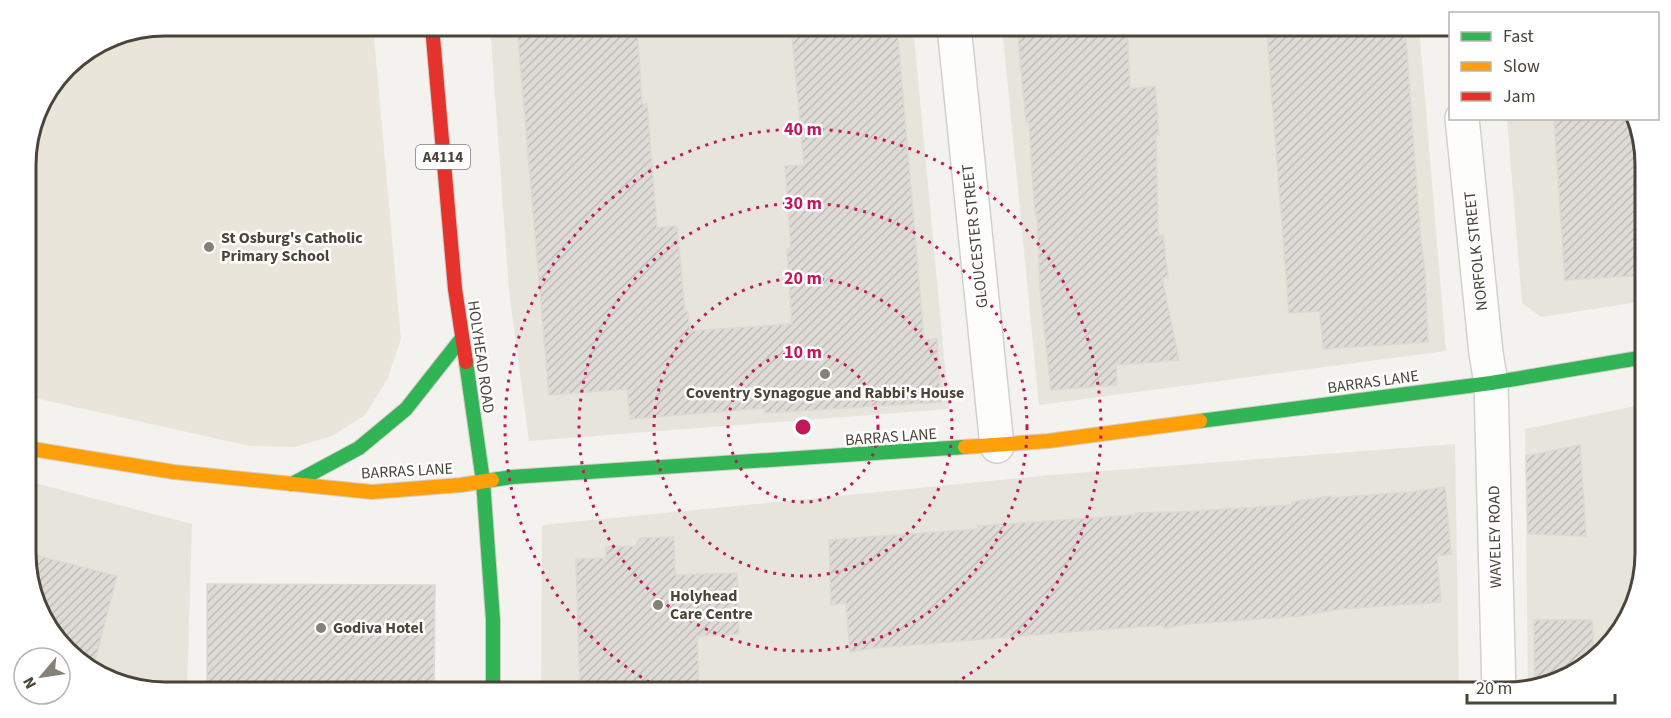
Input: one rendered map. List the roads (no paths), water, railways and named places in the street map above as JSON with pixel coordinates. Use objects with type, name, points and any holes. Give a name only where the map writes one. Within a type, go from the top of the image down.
[{"type":"main road","name":"HOLYHEAD ROAD","points":[[433,36],[454,289],[483,481],[493,620],[493,682]]},
{"type":"main road","name":"BARRAS LANE","points":[[292,484],[359,448],[406,409],[462,338]]},
{"type":"main road","name":"BARRAS LANE","points":[[36,450],[174,472],[372,492],[419,489],[512,477],[1048,441],[1491,382],[1635,359]]},
{"type":"street","name":"GLOUCESTER STREET","points":[[955,36],[998,446]]},
{"type":"street","name":"NORFOLK STREET","points":[[1462,120],[1486,353],[1491,382]]},
{"type":"street","name":"WAVELEY ROAD","points":[[1491,382],[1499,682]]},
{"type":"place","name":"St Osburg's Catholic Primary School","points":[[209,247]]},
{"type":"place","name":"Coventry Synagogue and Rabbi's House","points":[[825,374]]},
{"type":"place","name":"Holyhead Care Centre","points":[[658,605]]},
{"type":"place","name":"Godiva Hotel","points":[[321,628]]}]
